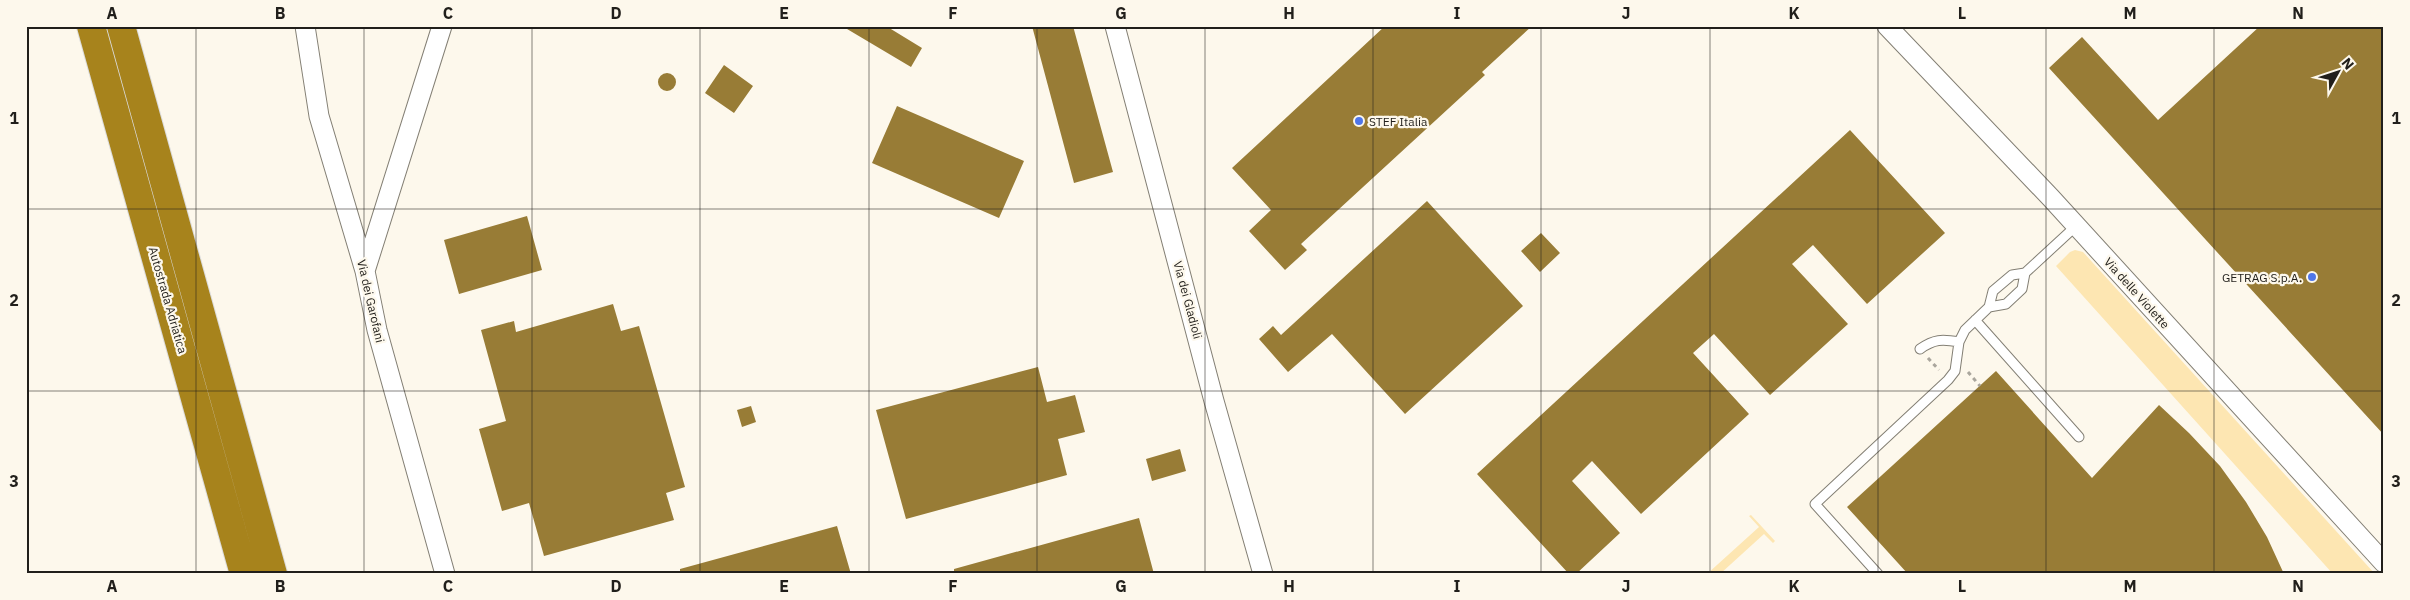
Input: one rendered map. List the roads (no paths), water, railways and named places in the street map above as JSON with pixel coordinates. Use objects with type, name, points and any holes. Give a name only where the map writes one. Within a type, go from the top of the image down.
[{"type":"highway","name":"Autostrada Adriatica","points":[[91,26],[244,574]]},
{"type":"highway","points":[[121,26],[273,574]]},
{"type":"street","name":"Via dei Garofani","points":[[305,26],[319,116],[365,271],[377,330],[445,574]]},
{"type":"street","points":[[365,271],[442,26]]},
{"type":"street","name":"Via dei Gladioli","points":[[1115,26],[1214,401],[1263,574]]},
{"type":"street","name":"Via delle Violette","points":[[1887,26],[2076,226],[2384,563]]},
{"type":"lane","points":[[1989,307],[1993,291],[2012,275],[2025,273],[2076,226]]},
{"type":"lane","points":[[1878,574],[1815,504],[1948,380],[1956,371],[1959,342],[1965,330],[1989,307],[2006,304],[2022,289],[2025,273]]},
{"type":"lane","points":[[1974,320],[2079,437]]},
{"type":"lane","points":[[1920,349],[1930,341],[1942,339],[1959,342]]},
{"type":"place","name":"STEF Italia","points":[[1359,121]]},
{"type":"place","name":"GETRAG S.p.A.","points":[[2312,277]]}]
